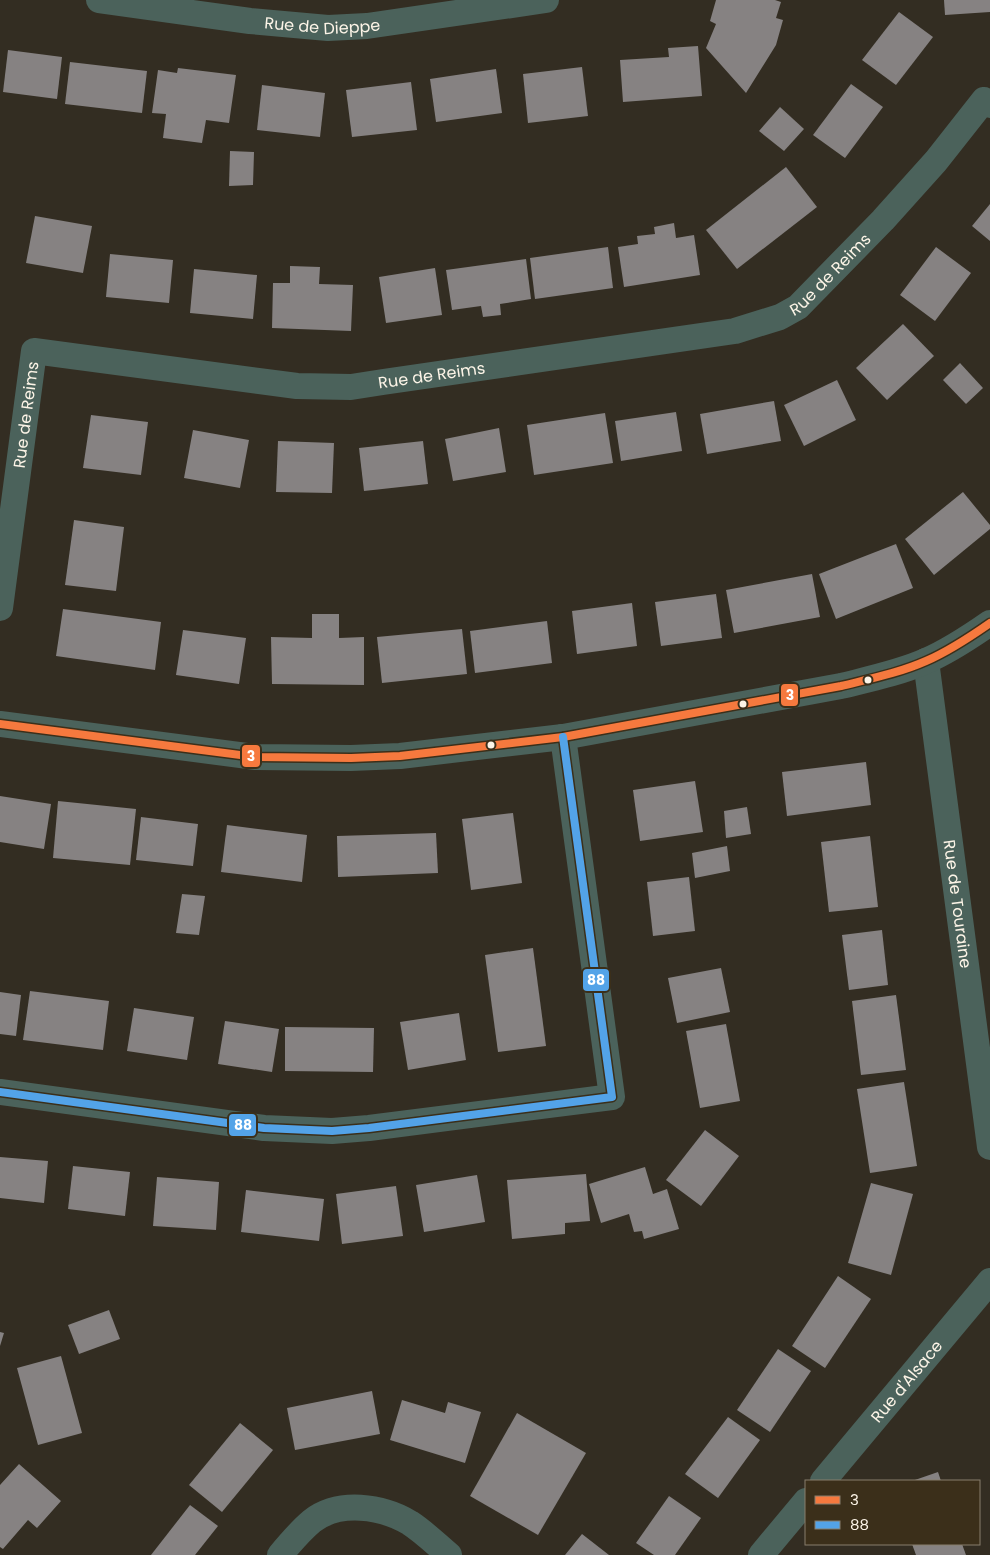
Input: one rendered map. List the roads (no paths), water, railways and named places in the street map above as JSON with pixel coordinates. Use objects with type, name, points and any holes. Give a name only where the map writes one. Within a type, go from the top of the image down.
[{"type":"street","name":"Rue de Dieppe","points":[[99,0],[280,25],[328,28],[376,25],[546,0]]},
{"type":"street","name":"Rue de Reims","points":[[0,608],[34,351],[263,382],[324,388],[375,384],[735,331],[780,317],[798,307],[936,161],[984,100],[990,105]]},
{"type":"street","points":[[0,724],[256,757],[400,756],[564,737],[797,695],[879,677],[926,661],[990,623]]},
{"type":"street","name":"Rue de Touraine","points":[[926,661],[990,1147]]},
{"type":"street","points":[[0,1092],[264,1128],[315,1130],[369,1128],[612,1097],[564,737]]},
{"type":"street","name":"Rue d'Alsace","points":[[824,1480],[990,1282]]},
{"type":"street","points":[[761,1555],[805,1502]]},
{"type":"street","points":[[280,1555],[295,1536],[313,1520],[331,1511],[353,1507],[370,1508],[391,1513],[411,1524],[449,1555]]}]
